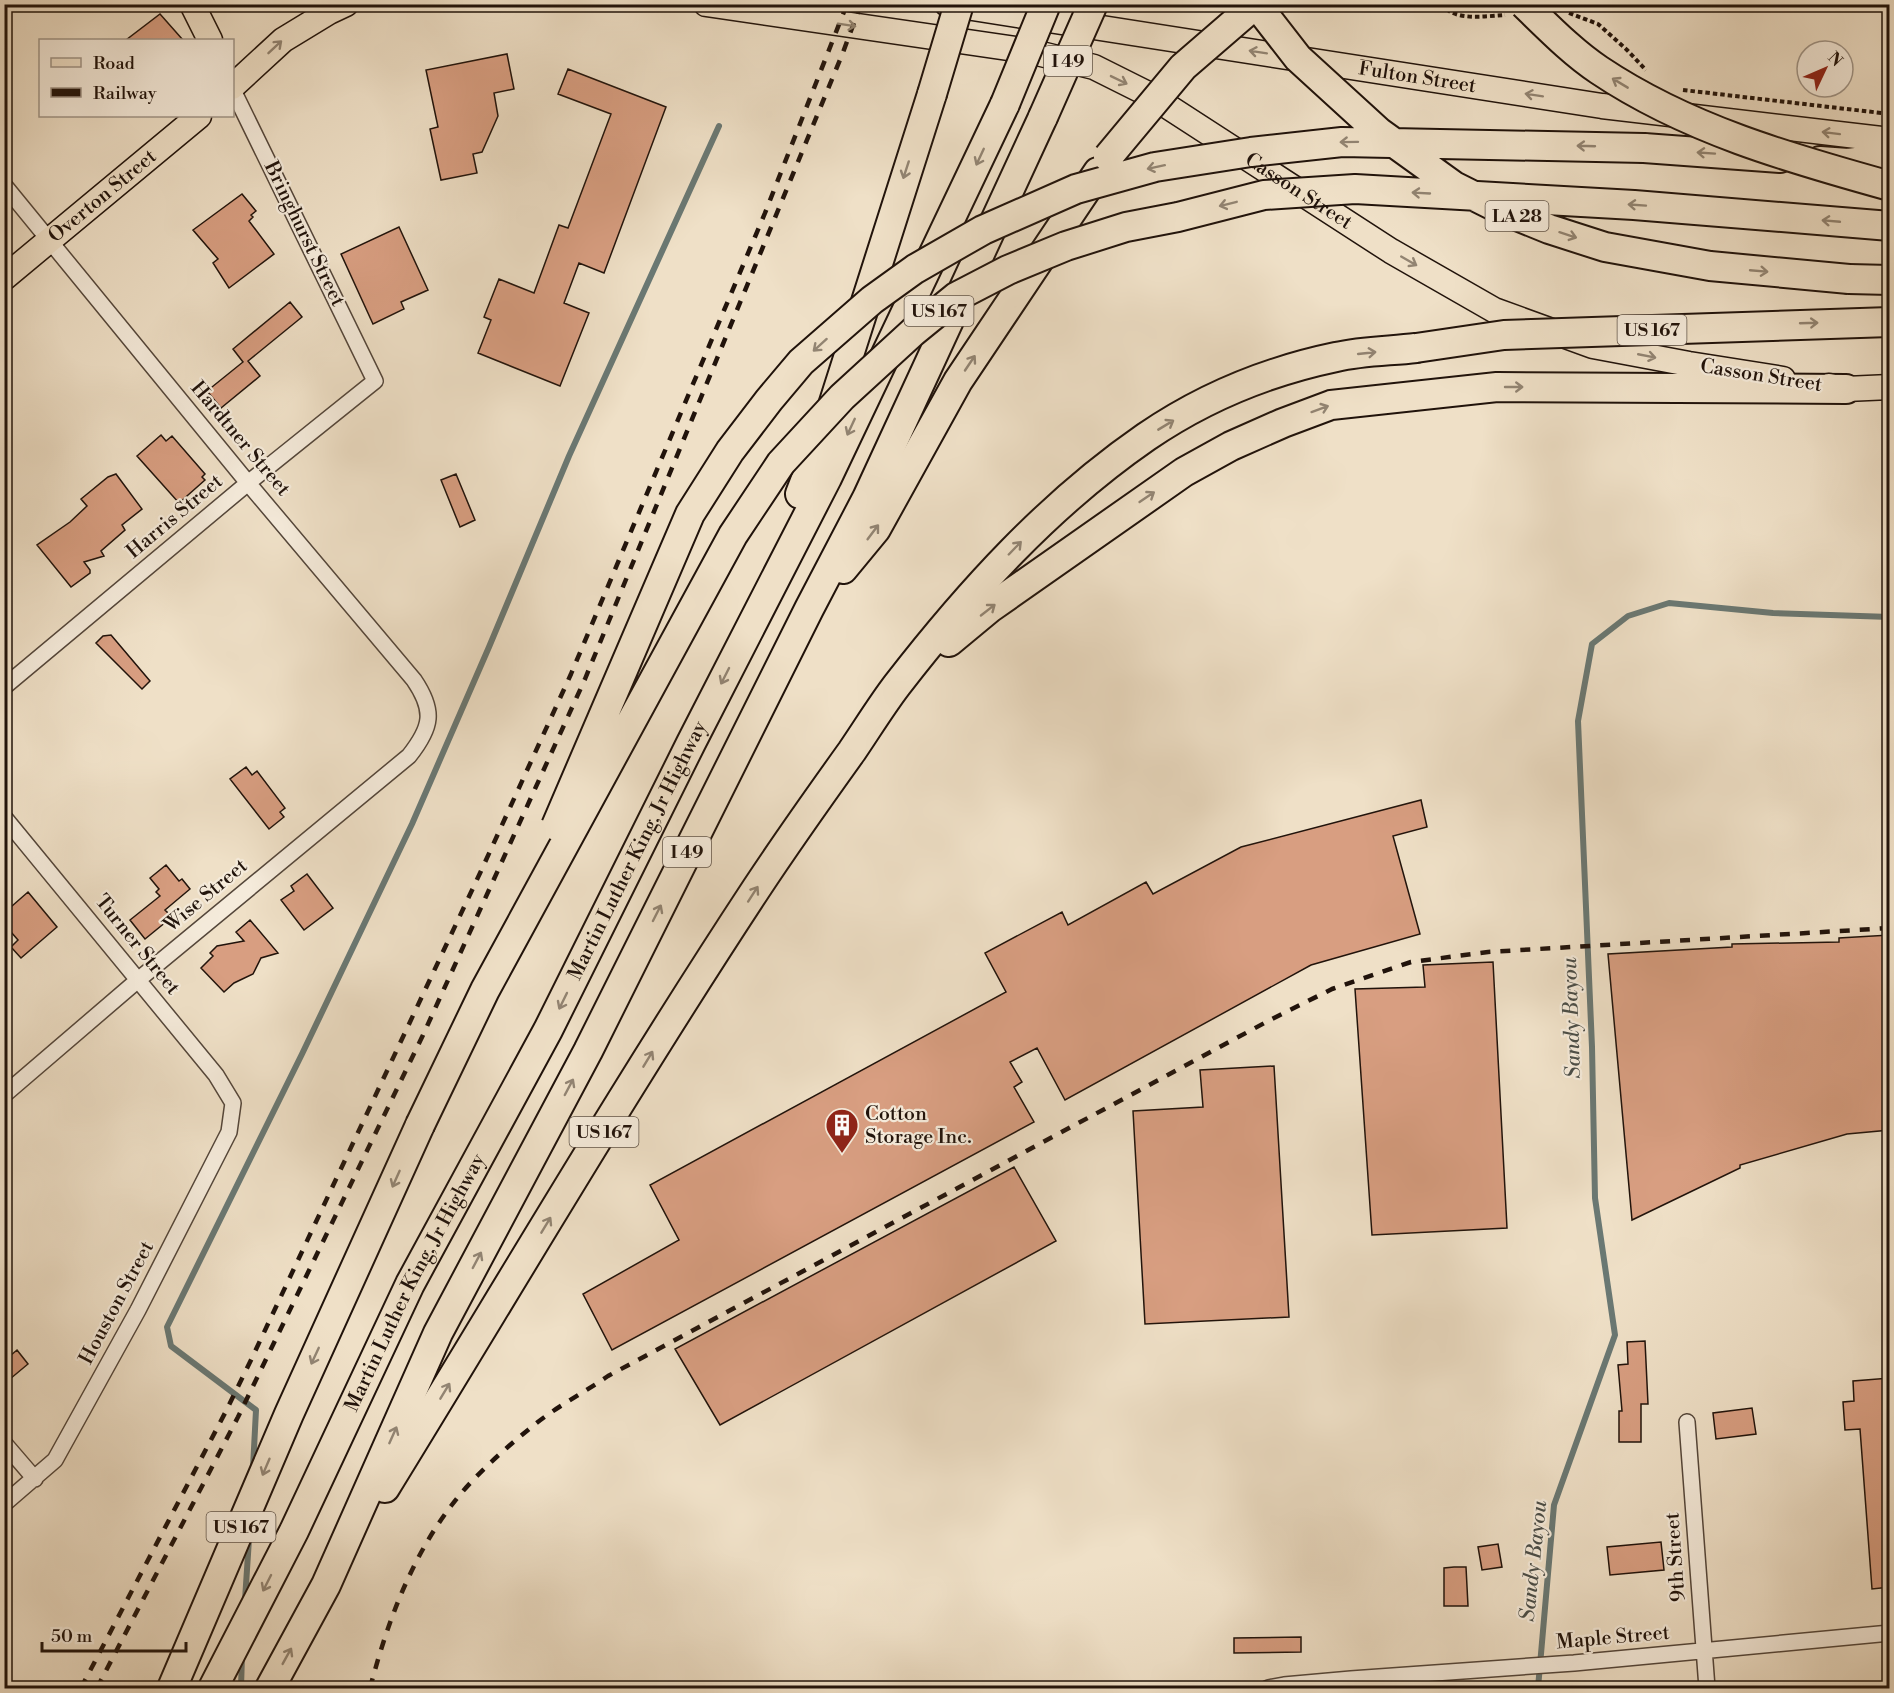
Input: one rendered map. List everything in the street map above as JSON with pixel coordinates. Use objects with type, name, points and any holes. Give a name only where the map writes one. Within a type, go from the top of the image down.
[{"type":"highway","points":[[745,638],[827,424],[959,4]]},
{"type":"highway","name":"Martin Luther King, Jr Highway","points":[[213,1689],[294,1531],[410,1284],[548,1030],[826,478],[1005,104],[1046,4]]},
{"type":"highway","name":"I 49","points":[[270,1689],[327,1585],[438,1333],[588,1051],[867,498],[1093,4]]},
{"type":"highway","points":[[809,609],[876,529],[958,381],[1108,157],[1183,67],[1256,4]]},
{"type":"highway","name":"LA 28","points":[[1256,4],[1298,58],[1379,132],[1454,186],[1500,209],[1605,248],[1710,267],[1850,279],[1890,280]]},
{"type":"highway","points":[[1517,10],[1549,28],[1598,69],[1646,98],[1753,145],[1890,186]]},
{"type":"highway","points":[[486,990],[690,514],[730,451],[801,362],[872,300],[906,275],[983,230],[1066,193],[1155,167],[1251,152],[1342,142],[1644,148],[1848,163],[1886,142]]},
{"type":"highway","name":"US 167","points":[[172,1689],[289,1413],[420,1125],[486,990],[733,535],[781,463],[842,398],[913,332],[956,297],[1008,270],[1066,246],[1126,227],[1178,217],[1264,195],[1355,189],[1634,205],[1890,226]]},
{"type":"highway","name":"US 167","points":[[327,1585],[700,973],[790,837],[895,688],[982,583],[1042,521],[1146,437],[1200,405],[1252,381],[1340,356],[1504,335],[1890,322]]},
{"type":"highway","points":[[895,688],[990,608],[1184,472],[1272,427],[1331,405],[1497,387],[1846,389]]},
{"type":"main road","points":[[192,4],[210,39]]},
{"type":"main road","points":[[234,85],[283,40],[346,4]]},
{"type":"main road","name":"Casson Street","points":[[706,4],[1029,51],[1094,67],[1150,95],[1391,251],[1494,309],[1593,346],[1846,389],[1890,387]]},
{"type":"main road","name":"Fulton Street","points":[[947,4],[1602,106],[1886,142]]},
{"type":"main road","name":"Overton Street","points":[[4,278],[198,117]]},
{"type":"street","name":"Bringhurst Street","points":[[234,91],[375,381]]},
{"type":"street","name":"Hardtner Street","points":[[4,185],[248,483],[414,680],[424,695],[428,709],[428,726]]},
{"type":"street","name":"Harris Street","points":[[4,687],[248,483],[375,381]]},
{"type":"street","name":"Wise Street","points":[[4,1095],[138,980],[409,756],[420,742],[428,726]]},
{"type":"street","name":"Turner Street","points":[[4,817],[216,1075],[233,1102]]},
{"type":"street","name":"Houston Street","points":[[4,1504],[55,1460],[138,1310],[229,1132],[233,1102]]},
{"type":"street","name":"9th Street","points":[[1687,1422],[1707,1689]]},
{"type":"street","points":[[4,1443],[35,1479]]},
{"type":"street","name":"Maple Street","points":[[1268,1689],[1284,1685],[1528,1667],[1890,1633]]},
{"type":"path","points":[[1441,4],[1445,10],[1466,17],[1517,10]]},
{"type":"path","points":[[1565,12],[1598,24],[1650,75]]},
{"type":"path","points":[[1681,89],[1890,114]]},
{"type":"building","points":[[160,14],[182,39],[127,39]]},
{"type":"building","points":[[507,54],[514,89],[494,93],[498,116],[482,152],[473,154],[477,173],[441,180],[430,129],[438,127],[426,70]]},
{"type":"building","points":[[568,69],[666,107],[604,273],[579,263],[564,303],[589,313],[560,386],[478,353],[491,320],[484,317],[499,279],[534,293],[559,225],[568,228],[611,114],[558,94]]},
{"type":"building","points":[[242,194],[256,211],[251,215],[253,217],[249,221],[274,254],[229,288],[213,263],[218,259],[193,230]]},
{"type":"building","points":[[399,227],[428,290],[401,302],[404,309],[373,324],[341,254]]},
{"type":"building","points":[[290,302],[302,317],[248,361],[260,376],[221,408],[207,391],[243,362],[233,349]]},
{"type":"building","points":[[161,435],[166,441],[172,436],[205,474],[202,477],[205,480],[179,503],[137,456]]},
{"type":"building","points":[[116,474],[142,509],[122,525],[125,530],[101,551],[104,556],[84,562],[90,573],[71,587],[37,545],[70,522],[87,506],[81,499],[108,477]]},
{"type":"building","points":[[456,474],[475,520],[460,527],[441,480]]},
{"type":"building","points":[[111,635],[150,681],[142,689],[96,643],[103,636]]},
{"type":"building","points":[[246,767],[252,775],[257,771],[285,808],[280,812],[284,817],[269,829],[230,779]]},
{"type":"building","points":[[1421,800],[1427,827],[1393,836],[1420,934],[1311,965],[1065,1100],[1037,1048],[1010,1062],[1022,1082],[1014,1087],[1034,1122],[612,1350],[583,1294],[679,1240],[650,1185],[1006,992],[985,953],[1062,912],[1068,925],[1146,882],[1153,894],[1241,847]]},
{"type":"building","points":[[166,865],[179,881],[182,879],[190,889],[165,910],[172,917],[145,939],[130,920],[160,896],[156,892],[159,889],[150,878]]},
{"type":"building","points":[[307,874],[333,908],[304,930],[281,900],[294,891],[291,886]]},
{"type":"building","points":[[28,892],[57,927],[21,958],[11,947],[18,940],[4,924],[4,913]]},
{"type":"building","points":[[250,920],[278,953],[261,958],[253,974],[234,983],[224,992],[201,968],[213,956],[210,953],[217,946],[244,941],[236,932]]},
{"type":"building","points":[[1890,935],[1890,1130],[1847,1134],[1740,1165],[1740,1168],[1632,1220],[1608,954],[1732,947],[1732,944],[1839,942],[1839,938]]},
{"type":"building","points":[[1493,962],[1507,1228],[1372,1235],[1355,989],[1425,987],[1423,965]]},
{"type":"building","points":[[1274,1066],[1289,1317],[1145,1324],[1133,1111],[1203,1107],[1200,1070]]},
{"type":"building","points":[[1014,1167],[1056,1241],[720,1425],[675,1349]]},
{"type":"building","points":[[1645,1341],[1648,1404],[1641,1404],[1641,1442],[1619,1442],[1619,1411],[1622,1411],[1618,1365],[1628,1364],[1627,1342]]},
{"type":"building","points":[[17,1350],[28,1364],[4,1384],[4,1361]]},
{"type":"building","points":[[1890,1378],[1890,1587],[1872,1589],[1860,1429],[1845,1430],[1843,1402],[1854,1401],[1853,1381]]},
{"type":"building","points":[[1752,1408],[1756,1434],[1716,1439],[1713,1413]]},
{"type":"building","points":[[1661,1542],[1664,1570],[1610,1575],[1607,1547]]},
{"type":"building","points":[[1498,1544],[1502,1567],[1482,1570],[1478,1547]]},
{"type":"building","points":[[1466,1567],[1468,1606],[1444,1606],[1444,1568]]},
{"type":"building","points":[[1301,1637],[1301,1652],[1234,1653],[1234,1638]]},
{"type":"waterway","points":[[253,1468],[256,1410],[171,1346],[167,1327],[302,1054],[412,824],[569,456],[719,126]]},
{"type":"waterway","name":"Sandy Bayou","points":[[1538,1688],[1554,1505],[1615,1335],[1595,1198],[1592,1047],[1578,721],[1592,644],[1628,616],[1669,603],[1773,613],[1890,617]]},
{"type":"waterway","points":[[245,1600],[249,1539]]},
{"type":"waterway","points":[[241,1688],[242,1655]]},
{"type":"railway","points":[[81,1688],[251,1360],[571,674],[765,213],[847,4]]},
{"type":"railway","points":[[97,1688],[238,1417],[423,1035],[585,679],[861,4]]},
{"type":"railway","points":[[370,1688],[401,1593],[436,1527],[477,1475],[537,1422],[608,1376],[1270,1020],[1332,989],[1411,962],[1488,952],[1890,928]]},
{"type":"place","name":"Cotton Storage Inc.","points":[[842,1154]]}]
